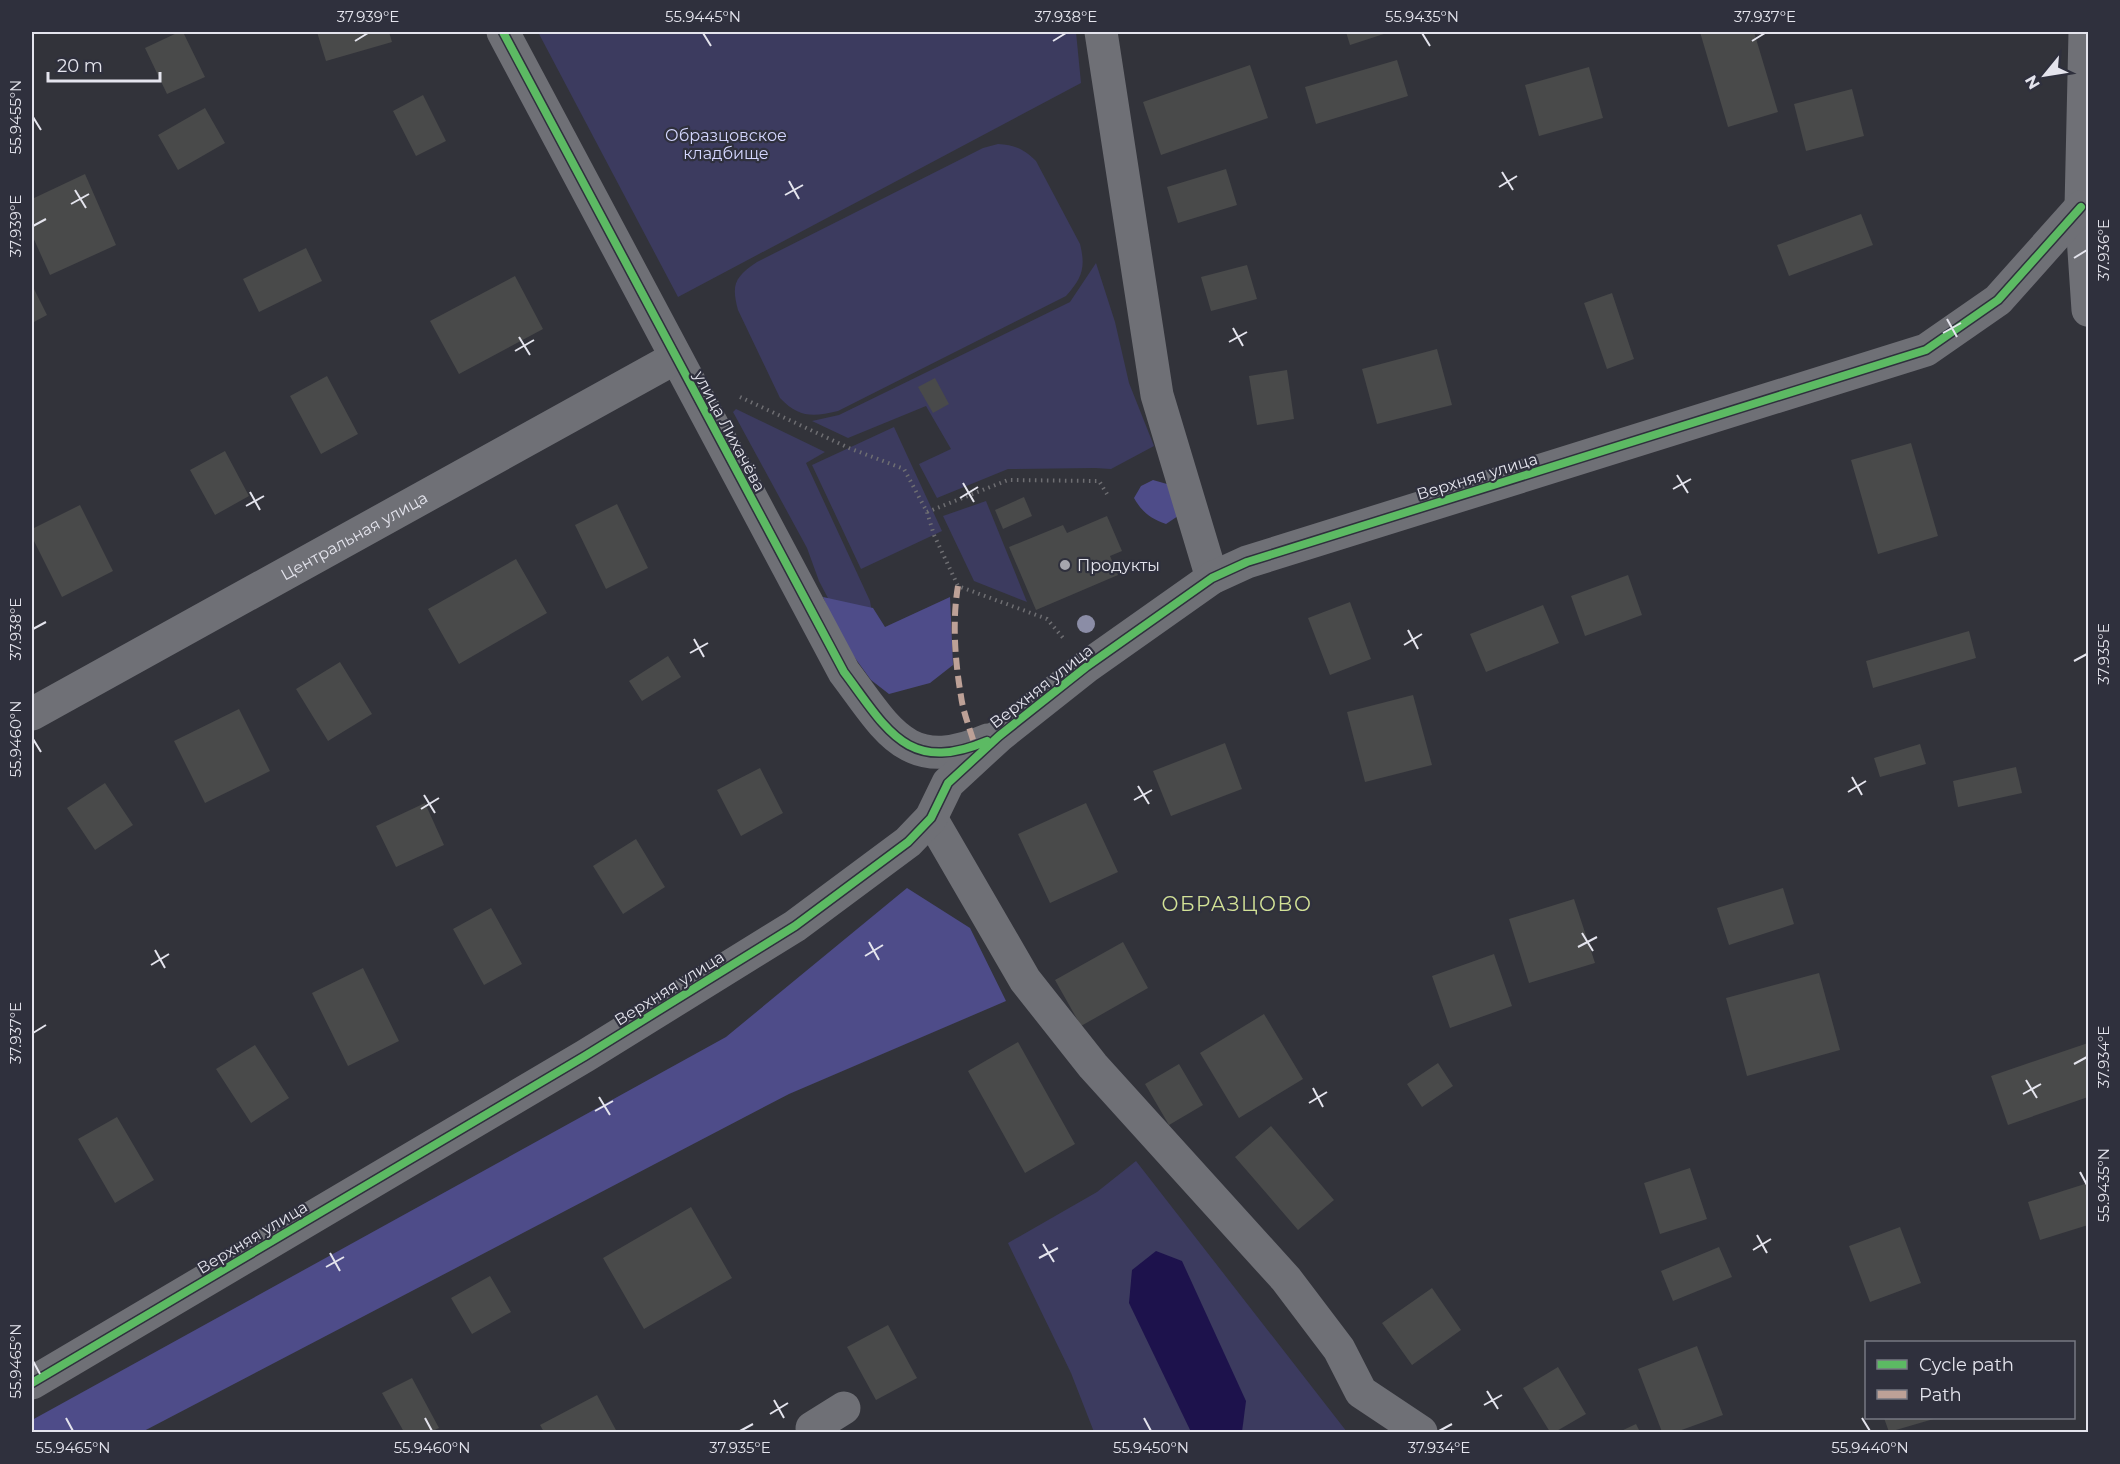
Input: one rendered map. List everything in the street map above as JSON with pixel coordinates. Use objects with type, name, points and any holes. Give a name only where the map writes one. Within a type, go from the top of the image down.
[{"type":"street","name":"улица Лихачёва","points":[[503,32],[844,672],[888,730],[907,744],[928,753],[945,754],[967,749],[999,736]]},
{"type":"street","points":[[1101,32],[1156,395],[1212,578]]},
{"type":"street","points":[[2085,32],[2081,207],[2088,310]]},
{"type":"street","name":"Верхняя улица","points":[[32,1383],[574,1062],[795,926],[908,842],[931,818],[948,783],[999,736],[1086,667],[1212,578],[1247,562],[1926,350],[1998,300],[2081,207]]},
{"type":"street","name":"Центральная улица","points":[[32,714],[675,358]]},
{"type":"street","points":[[931,818],[1025,980],[1093,1066],[1286,1279],[1339,1349],[1361,1392],[1421,1432]]},
{"type":"street","points":[[810,1431],[844,1408]]},
{"type":"path","points":[[734,394],[849,448],[904,469],[927,512],[934,535],[958,586],[1047,619],[1086,667]]},
{"type":"path","points":[[927,512],[1008,480],[1099,481],[1107,494]]},
{"type":"green space","name":"Образцовское кладбище","points":[[538,32],[1076,32],[1081,83],[678,297]]},
{"type":"green space","points":[[998,144],[1019,148],[1036,161],[1080,244],[1083,260],[1081,272],[1071,290],[1066,296],[838,411],[814,415],[800,412],[787,405],[780,398],[738,310],[735,287],[739,277],[757,262],[983,148]]},
{"type":"green space","points":[[1096,263],[1115,322],[1129,383],[1154,446],[1111,469],[1008,469],[937,498],[919,464],[951,449],[926,406],[848,438],[812,421],[839,415],[1070,302]]},
{"type":"green space","points":[[736,409],[825,452],[806,463],[870,601],[872,613],[830,602],[819,581],[807,548],[733,412]]},
{"type":"green space","points":[[894,427],[942,531],[861,569],[812,465]]},
{"type":"green space","points":[[986,501],[1027,602],[974,581],[943,516]]},
{"type":"green space","points":[[1136,1161],[1347,1432],[1094,1432],[1071,1373],[1008,1243],[1097,1192]]},
{"type":"shaded area","points":[[1153,480],[1167,484],[1178,516],[1166,524],[1147,514],[1134,498],[1141,486]]},
{"type":"shaded area","points":[[823,597],[873,608],[885,627],[950,597],[953,665],[930,683],[889,694],[871,680],[839,636]]},
{"type":"shaded area","points":[[907,888],[970,928],[1006,1001],[789,1094],[142,1432],[32,1432],[32,1420],[726,1037]]},
{"type":"shaded area","points":[[1156,1251],[1182,1261],[1246,1401],[1242,1432],[1191,1432],[1129,1303],[1132,1270]]},
{"type":"building","points":[[183,32],[205,77],[167,94],[145,48]]},
{"type":"building","points":[[317,32],[389,32],[392,42],[326,61]]},
{"type":"building","points":[[1346,32],[1390,32],[1350,45]]},
{"type":"building","points":[[1700,32],[1754,32],[1778,112],[1728,127]]},
{"type":"building","points":[[1397,60],[1408,96],[1316,124],[1305,87]]},
{"type":"building","points":[[1250,65],[1268,118],[1161,155],[1143,102]]},
{"type":"building","points":[[1589,67],[1603,118],[1539,136],[1525,85]]},
{"type":"building","points":[[1852,89],[1864,136],[1806,151],[1794,104]]},
{"type":"building","points":[[423,95],[446,141],[416,156],[393,111]]},
{"type":"building","points":[[205,108],[225,143],[178,170],[158,135]]},
{"type":"building","points":[[1226,169],[1237,205],[1178,223],[1167,187]]},
{"type":"building","points":[[85,174],[116,245],[50,275],[32,235],[32,199]]},
{"type":"building","points":[[1861,214],[1873,245],[1789,276],[1777,245]]},
{"type":"building","points":[[306,248],[322,281],[259,312],[243,279]]},
{"type":"building","points":[[1247,265],[1257,299],[1211,311],[1201,277]]},
{"type":"building","points":[[515,276],[543,329],[459,374],[430,321]]},
{"type":"building","points":[[32,285],[47,315],[32,323]]},
{"type":"building","points":[[1612,293],[1634,359],[1607,369],[1584,303]]},
{"type":"building","points":[[1437,349],[1452,405],[1377,424],[1362,369]]},
{"type":"building","points":[[1287,370],[1294,419],[1257,425],[1249,376]]},
{"type":"building","points":[[327,376],[358,434],[321,454],[290,396]]},
{"type":"building","points":[[935,378],[949,404],[933,413],[918,387]]},
{"type":"building","points":[[1911,443],[1938,536],[1878,554],[1851,460]]},
{"type":"building","points":[[225,451],[249,496],[215,515],[190,470]]},
{"type":"building","points":[[1024,497],[1032,516],[1003,529],[995,510]]},
{"type":"building","points":[[617,504],[648,568],[606,589],[575,525]]},
{"type":"building","points":[[80,505],[113,571],[62,597],[32,537],[32,529]]},
{"type":"building","name":"Продукты","points":[[1107,516],[1122,551],[1110,556],[1118,575],[1036,610],[1009,547],[1063,525],[1067,533]]},
{"type":"building","points":[[516,559],[547,613],[459,664],[428,609]]},
{"type":"building","points":[[1628,575],[1642,615],[1585,636],[1571,596]]},
{"type":"building","points":[[1350,602],[1371,659],[1330,675],[1308,618]]},
{"type":"building","points":[[1543,605],[1559,643],[1486,672],[1470,634]]},
{"type":"building","points":[[1969,631],[1976,658],[1873,688],[1866,661]]},
{"type":"building","points":[[668,656],[681,677],[642,701],[629,681]]},
{"type":"building","points":[[340,662],[372,714],[328,741],[296,689]]},
{"type":"building","points":[[1413,695],[1432,765],[1365,782],[1347,712]]},
{"type":"building","points":[[239,709],[270,771],[205,803],[174,741]]},
{"type":"building","points":[[1225,743],[1242,789],[1171,816],[1153,771]]},
{"type":"building","points":[[1920,744],[1926,764],[1880,777],[1874,758]]},
{"type":"building","points":[[2016,767],[2022,793],[1958,807],[1953,781]]},
{"type":"building","points":[[760,768],[783,813],[741,836],[717,790]]},
{"type":"building","points":[[105,783],[133,825],[95,850],[67,808]]},
{"type":"building","points":[[425,803],[444,845],[396,867],[376,826]]},
{"type":"building","points":[[1086,803],[1118,872],[1050,903],[1018,834]]},
{"type":"building","points":[[636,839],[665,887],[623,914],[593,866]]},
{"type":"building","points":[[1783,888],[1794,924],[1729,945],[1717,908]]},
{"type":"building","points":[[1574,899],[1595,963],[1529,983],[1509,919]]},
{"type":"building","points":[[491,908],[522,964],[484,985],[453,929]]},
{"type":"building","points":[[1123,942],[1148,988],[1081,1026],[1055,980]]},
{"type":"building","points":[[1494,954],[1512,1006],[1450,1028],[1432,976]]},
{"type":"building","points":[[363,968],[399,1041],[348,1066],[312,993]]},
{"type":"building","points":[[1819,973],[1840,1050],[1747,1076],[1726,998]]},
{"type":"building","points":[[1264,1014],[1303,1079],[1239,1118],[1200,1053]]},
{"type":"building","points":[[1018,1042],[1075,1144],[1025,1173],[968,1071]]},
{"type":"building","points":[[2088,1043],[2088,1097],[2008,1125],[1991,1076]]},
{"type":"building","points":[[255,1045],[289,1098],[251,1123],[216,1069]]},
{"type":"building","points":[[1438,1063],[1453,1086],[1422,1107],[1407,1084]]},
{"type":"building","points":[[1179,1064],[1203,1105],[1169,1125],[1145,1084]]},
{"type":"building","points":[[117,1117],[154,1180],[115,1203],[78,1139]]},
{"type":"building","points":[[1271,1126],[1334,1200],[1298,1230],[1235,1157]]},
{"type":"building","points":[[1690,1168],[1707,1219],[1660,1234],[1644,1183]]},
{"type":"building","points":[[2088,1183],[2088,1225],[2040,1240],[2028,1202]]},
{"type":"building","points":[[691,1207],[732,1278],[644,1329],[603,1258]]},
{"type":"building","points":[[1900,1227],[1921,1283],[1870,1302],[1849,1246]]},
{"type":"building","points":[[1719,1247],[1732,1277],[1673,1301],[1661,1271]]},
{"type":"building","points":[[490,1276],[511,1312],[472,1334],[451,1298]]},
{"type":"building","points":[[1432,1288],[1461,1330],[1412,1365],[1382,1323]]},
{"type":"building","points":[[888,1325],[917,1378],[876,1400],[847,1347]]},
{"type":"building","points":[[1697,1346],[1723,1415],[1676,1432],[1662,1432],[1638,1369]]},
{"type":"building","points":[[1558,1367],[1586,1414],[1555,1432],[1550,1432],[1523,1388]]},
{"type":"building","points":[[412,1378],[439,1428],[430,1432],[404,1432],[382,1393]]},
{"type":"building","points":[[597,1395],[617,1432],[544,1432],[540,1425]]},
{"type":"building","points":[[1884,1419],[1934,1419],[1889,1432]]},
{"type":"building","points":[[1636,1424],[1640,1432],[1619,1432]]},
{"type":"marked path","points":[[958,586],[955,627],[957,669],[963,708],[975,746]]},
{"type":"cycle path","points":[[503,32],[844,672],[887,728],[902,741],[918,749],[937,753],[960,750],[987,741]]},
{"type":"cycle path","points":[[32,1383],[585,1056],[795,926],[908,842],[931,818],[948,783],[999,736],[1086,667],[1212,578],[1247,562],[1926,350],[1998,300],[2081,207]]},
{"type":"place","name":"Продукты","points":[[1065,565]]},
{"type":"district","name":"ОБРАЗЦОВО","points":[[1237,904]]}]
